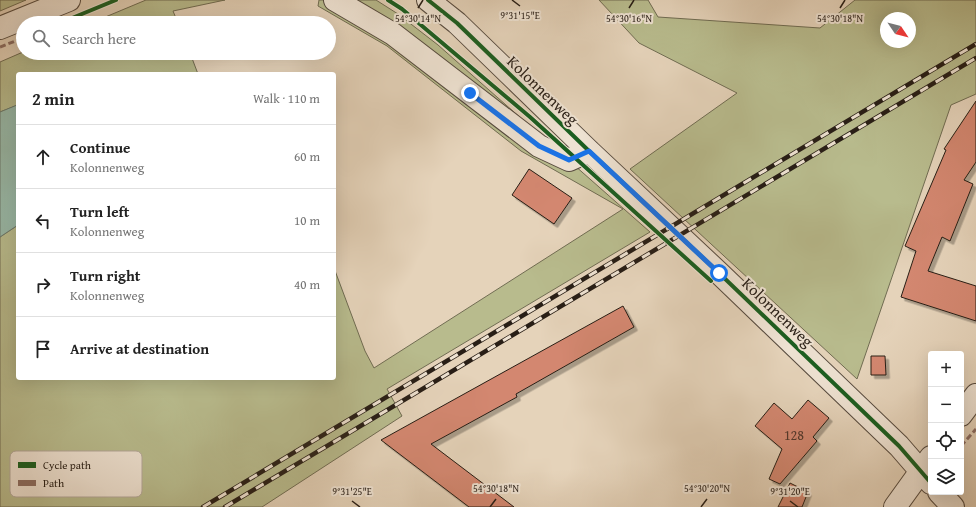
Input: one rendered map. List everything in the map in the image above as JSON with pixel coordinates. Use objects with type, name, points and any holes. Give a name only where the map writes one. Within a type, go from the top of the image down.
[{"type":"street","points":[[30,16],[69,0]]},
{"type":"street","points":[[334,0],[393,34],[539,146],[569,160],[589,151]]},
{"type":"street","name":"Kolonnenweg","points":[[428,0],[457,23],[589,151],[725,278],[927,471]]},
{"type":"street","points":[[0,28],[16,22]]},
{"type":"street","points":[[964,411],[976,395]]},
{"type":"street","points":[[895,507],[927,471]]},
{"type":"street","points":[[942,495],[953,507]]},
{"type":"shaded area","points":[[0,0],[26,0],[0,11]]},
{"type":"shaded area","points":[[146,0],[225,0],[173,11],[175,16],[108,16]]},
{"type":"shaded area","points":[[319,0],[376,0],[398,14],[438,45],[650,232],[387,389],[402,416],[262,507],[0,507],[0,237],[16,226],[16,380],[336,380],[336,273],[365,351],[374,368],[623,209],[521,151],[387,46],[318,6]]},
{"type":"shaded area","points":[[599,0],[648,0],[658,17],[820,28],[855,0],[976,0],[976,94],[951,105],[857,379],[630,169],[737,93],[639,43]]},
{"type":"shaded area","points":[[16,55],[16,60],[193,60],[197,72],[16,72],[16,106],[0,112],[0,62]]},
{"type":"shaded area","points":[[16,105],[16,226],[0,237],[0,112]]},
{"type":"building","points":[[976,101],[976,162],[964,180],[973,184],[950,241],[942,237],[928,271],[976,286],[976,321],[901,297],[916,251],[905,246],[946,150],[944,149]]},
{"type":"building","points":[[529,169],[572,198],[554,224],[512,195]]},
{"type":"building","points":[[623,306],[634,327],[516,394],[517,397],[431,444],[514,507],[469,507],[381,440]]},
{"type":"building","points":[[871,356],[885,356],[886,375],[871,375]]},
{"type":"building","points":[[808,400],[829,418],[813,437],[817,441],[780,484],[769,479],[782,449],[755,426],[774,403],[792,419]]},
{"type":"building","points":[[790,483],[808,492],[802,507],[778,507]]},
{"type":"railway","points":[[203,507],[976,44]]},
{"type":"railway","points":[[225,507],[976,58]]},
{"type":"marked path","points":[[0,47],[16,41]]},
{"type":"marked path","points":[[964,443],[976,429]]},
{"type":"cycle path","points":[[77,16],[116,0]]},
{"type":"cycle path","points":[[388,0],[402,9],[530,117],[711,281]]},
{"type":"cycle path","points":[[428,0],[457,23],[589,151],[719,273],[899,446],[928,480]]},
{"type":"route","points":[[470,93],[539,146],[569,160],[589,151],[719,273]]}]
